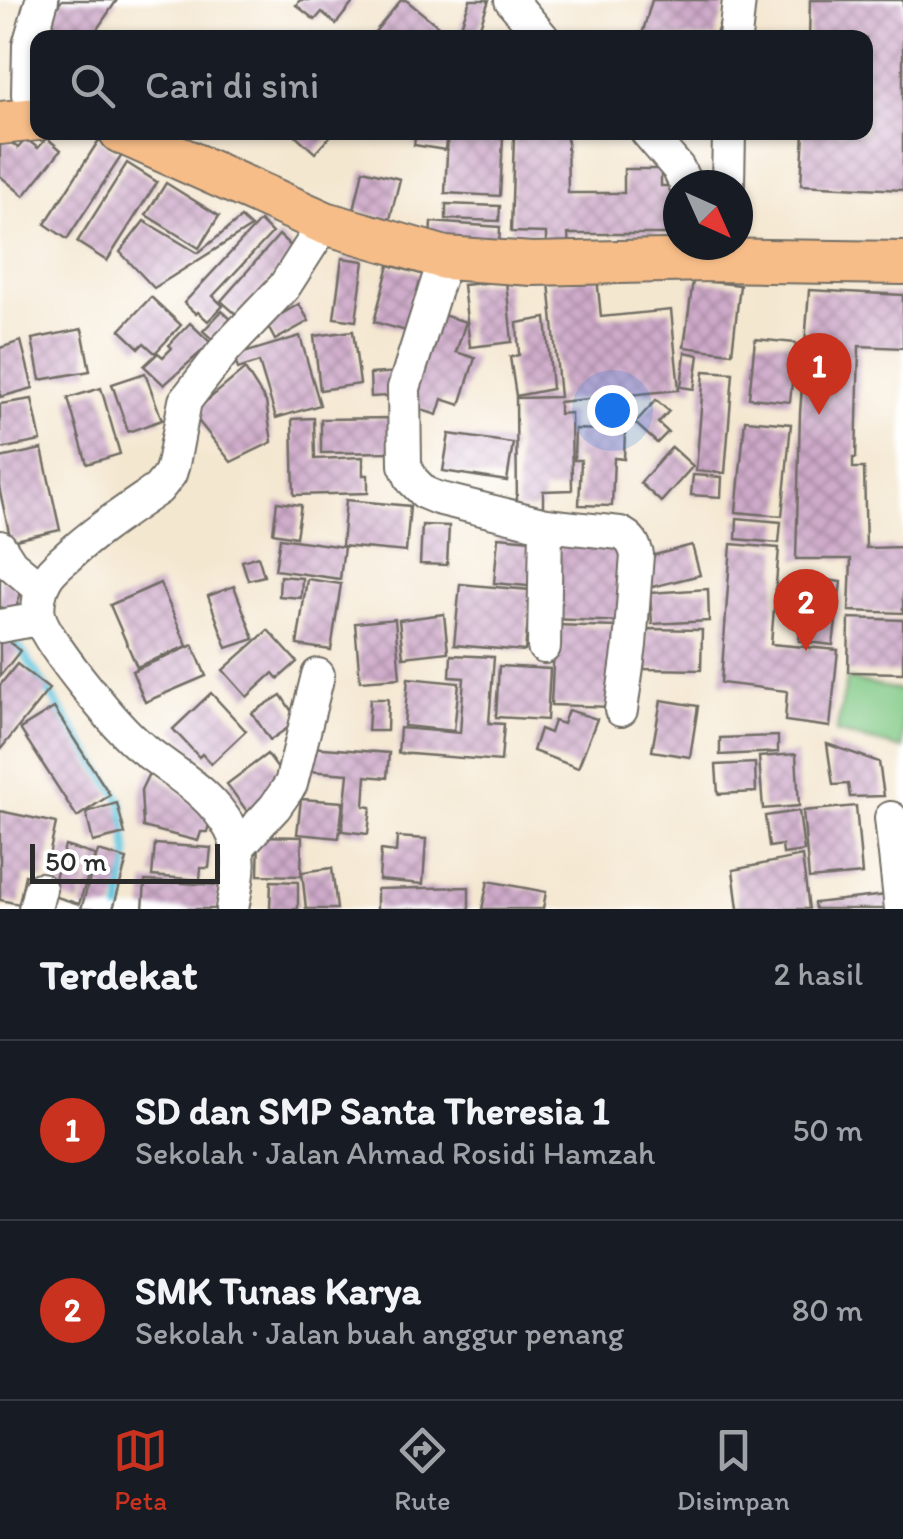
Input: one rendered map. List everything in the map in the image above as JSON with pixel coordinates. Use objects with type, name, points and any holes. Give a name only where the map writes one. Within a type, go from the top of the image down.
[{"type":"main road","points":[[139,140],[325,223],[445,258],[532,264],[663,256]]},
{"type":"main road","points":[[753,254],[903,263]]},
{"type":"street","points":[[33,30],[42,0]]},
{"type":"street","points":[[511,0],[536,30]]},
{"type":"street","points":[[736,30],[739,0]]},
{"type":"street","points":[[23,120],[30,42]]},
{"type":"street","points":[[654,140],[679,170]]},
{"type":"street","points":[[728,140],[728,170]]},
{"type":"street","points":[[232,909],[240,866],[230,828],[196,786],[134,741],[82,682],[45,633],[40,604],[48,574],[92,534],[165,482],[173,464],[184,401],[226,348],[284,287],[325,223]]},
{"type":"street","points":[[445,258],[404,388],[405,465],[412,480],[437,498],[546,524],[628,537],[637,555],[621,710]]},
{"type":"street","points":[[544,647],[546,524]]},
{"type":"street","points":[[0,547],[40,604]]},
{"type":"street","points":[[0,626],[40,604]]},
{"type":"street","points":[[238,847],[291,784],[318,675]]},
{"type":"street","points":[[891,818],[901,909]]},
{"type":"green space","points":[[847,679],[903,691],[903,749],[836,732]]},
{"type":"building","points":[[62,0],[117,0],[96,30],[51,30],[44,25]]},
{"type":"building","points":[[300,0],[355,0],[336,24],[322,12],[315,20],[296,5]]},
{"type":"building","points":[[401,0],[406,0],[443,30],[377,30]]},
{"type":"building","points":[[470,0],[489,0],[479,30],[459,30]]},
{"type":"building","points":[[652,0],[727,0],[718,30],[643,30]]},
{"type":"building","points":[[810,0],[903,0],[903,190],[801,185],[804,140],[873,140],[873,30],[809,30]]},
{"type":"building","points":[[4,137],[18,148],[26,139],[38,148],[49,140],[61,150],[24,196],[0,176],[0,142]]},
{"type":"building","points":[[99,140],[122,155],[67,239],[45,224]]},
{"type":"building","points":[[301,140],[327,140],[315,153]]},
{"type":"building","points":[[415,140],[446,140],[445,150],[414,145]]},
{"type":"building","points":[[448,140],[503,140],[500,196],[445,193]]},
{"type":"building","points":[[514,140],[567,140],[568,193],[624,193],[624,169],[661,169],[663,234],[568,234],[569,249],[546,249],[546,233],[511,232]]},
{"type":"building","points":[[127,163],[157,182],[107,261],[77,242]]},
{"type":"building","points":[[363,170],[400,179],[390,219],[354,210]]},
{"type":"building","points":[[166,183],[219,216],[199,248],[146,215]]},
{"type":"building","points":[[446,204],[500,206],[499,221],[446,219]]},
{"type":"building","points":[[241,218],[251,227],[154,288],[120,252],[144,221],[198,253]]},
{"type":"building","points":[[260,221],[272,233],[213,296],[223,306],[208,321],[196,314],[184,303]]},
{"type":"building","points":[[431,222],[500,227],[499,247],[430,242]]},
{"type":"building","points":[[279,235],[296,251],[238,316],[221,301]]},
{"type":"building","points":[[342,258],[364,261],[356,321],[334,318]]},
{"type":"building","points":[[389,265],[432,277],[417,334],[374,322]]},
{"type":"building","points":[[597,277],[601,317],[671,310],[679,390],[559,402],[559,414],[571,413],[572,490],[543,491],[543,509],[517,510],[516,398],[560,397],[549,282]]},
{"type":"building","points":[[693,280],[740,285],[732,353],[684,347]]},
{"type":"building","points":[[506,281],[512,342],[470,347],[463,285]]},
{"type":"building","points":[[809,290],[903,295],[903,348],[859,346],[853,468],[864,468],[866,548],[903,547],[903,613],[849,611],[851,559],[796,559],[800,413]]},
{"type":"building","points":[[151,297],[181,325],[155,353],[144,343],[139,348],[120,330]]},
{"type":"building","points":[[299,304],[309,321],[275,340],[266,323]]},
{"type":"building","points":[[222,311],[233,321],[214,341],[203,331]]},
{"type":"building","points":[[436,313],[466,322],[456,352],[475,358],[460,405],[442,399],[437,415],[406,405]]},
{"type":"building","points":[[546,318],[552,389],[516,396],[510,357],[519,355],[517,323]]},
{"type":"building","points":[[190,323],[211,343],[164,385],[144,366],[158,353],[163,357]]},
{"type":"building","points":[[82,329],[90,371],[40,380],[32,339]]},
{"type":"building","points":[[353,331],[360,384],[320,390],[314,336]]},
{"type":"building","points":[[300,336],[320,405],[276,418],[259,362],[238,369],[234,356]]},
{"type":"building","points":[[755,339],[796,343],[790,402],[749,398]]},
{"type":"building","points":[[21,341],[33,388],[0,397],[0,348]]},
{"type":"building","points":[[685,352],[699,355],[694,389],[681,387]]},
{"type":"building","points":[[245,369],[266,402],[272,442],[231,462],[192,413]]},
{"type":"building","points":[[704,371],[733,373],[725,473],[696,471]]},
{"type":"building","points":[[400,372],[402,395],[371,397],[370,374]]},
{"type":"building","points":[[145,373],[162,420],[128,432],[112,384]]},
{"type":"building","points":[[101,388],[120,454],[87,464],[68,398]]},
{"type":"building","points":[[32,399],[41,441],[0,449],[0,404]]},
{"type":"building","points":[[656,400],[669,411],[658,423],[668,432],[657,443],[635,423]]},
{"type":"building","points":[[314,418],[315,459],[363,457],[368,493],[294,495],[292,419]]},
{"type":"building","points":[[392,418],[392,452],[321,453],[321,419]]},
{"type":"building","points":[[745,420],[791,424],[782,516],[736,512]]},
{"type":"building","points":[[575,429],[625,431],[624,459],[614,458],[612,506],[579,505],[581,460],[574,460]]},
{"type":"building","points":[[449,434],[513,443],[507,481],[443,471]]},
{"type":"building","points":[[672,447],[693,466],[661,502],[640,483]]},
{"type":"building","points":[[42,449],[60,530],[11,541],[0,492],[0,458]]},
{"type":"building","points":[[693,475],[722,477],[721,497],[691,495]]},
{"type":"building","points":[[346,500],[410,506],[406,552],[342,546]]},
{"type":"building","points":[[277,502],[301,505],[296,537],[273,533]]},
{"type":"building","points":[[737,518],[781,522],[779,543],[736,539]]},
{"type":"building","points":[[422,525],[449,526],[447,565],[420,564]]},
{"type":"building","points":[[556,534],[627,536],[624,622],[553,619]]},
{"type":"building","points":[[498,537],[542,541],[538,587],[494,583]]},
{"type":"building","points":[[280,538],[344,547],[340,579],[275,570]]},
{"type":"building","points":[[731,544],[779,548],[771,644],[838,650],[830,727],[785,721],[787,691],[721,683]]},
{"type":"building","points":[[692,545],[700,575],[648,588],[640,559]]},
{"type":"building","points":[[258,556],[264,576],[248,580],[242,561]]},
{"type":"building","points":[[280,576],[302,578],[301,598],[279,596]]},
{"type":"building","points":[[806,577],[841,582],[833,645],[799,641]]},
{"type":"building","points":[[0,578],[23,585],[15,612],[0,607]]},
{"type":"building","points":[[307,579],[341,584],[331,650],[297,645]]},
{"type":"building","points":[[160,583],[187,646],[137,667],[110,605]]},
{"type":"building","points":[[460,584],[531,590],[525,651],[454,645]]},
{"type":"building","points":[[234,586],[254,639],[227,648],[208,596]]},
{"type":"building","points":[[708,589],[709,621],[652,624],[650,593]]},
{"type":"building","points":[[444,614],[448,652],[403,657],[399,620]]},
{"type":"building","points":[[849,618],[903,620],[903,673],[848,672]]},
{"type":"building","points":[[395,619],[400,678],[360,681],[355,623]]},
{"type":"building","points":[[555,625],[616,627],[612,707],[551,705]]},
{"type":"building","points":[[646,629],[702,630],[701,670],[644,669]]},
{"type":"building","points":[[268,630],[297,662],[278,679],[273,673],[247,697],[223,670]]},
{"type":"building","points":[[0,634],[20,651],[0,676]]},
{"type":"building","points":[[193,645],[206,676],[145,702],[132,671]]},
{"type":"building","points":[[451,655],[494,657],[489,723],[504,724],[501,761],[398,753],[400,728],[460,733],[464,678],[450,677]]},
{"type":"building","points":[[17,664],[49,689],[0,750],[0,685]]},
{"type":"building","points":[[499,666],[550,669],[547,720],[496,717]]},
{"type":"building","points":[[408,678],[459,683],[454,731],[404,726]]},
{"type":"building","points":[[211,693],[246,731],[211,764],[173,729]]},
{"type":"building","points":[[281,695],[298,721],[270,740],[252,713]]},
{"type":"building","points":[[370,699],[388,699],[387,731],[368,731]]},
{"type":"building","points":[[661,700],[698,706],[690,757],[652,751]]},
{"type":"building","points":[[54,708],[110,795],[77,817],[20,729]]},
{"type":"building","points":[[568,710],[597,719],[578,768],[533,751],[540,729],[550,733],[554,721],[563,724]]},
{"type":"building","points":[[778,736],[778,752],[720,755],[720,738]]},
{"type":"building","points":[[827,744],[879,762],[884,796],[850,797],[848,784],[833,785]]},
{"type":"building","points":[[310,747],[389,753],[387,778],[366,776],[364,806],[371,807],[368,834],[342,831],[348,774],[308,771]]},
{"type":"building","points":[[267,754],[289,784],[249,814],[227,784]]},
{"type":"building","points":[[796,754],[799,806],[763,809],[759,757]]},
{"type":"building","points":[[755,763],[756,792],[718,794],[716,765]]},
{"type":"building","points":[[151,769],[211,816],[207,832],[201,832],[198,841],[143,827],[141,790]]},
{"type":"building","points":[[301,799],[343,802],[339,838],[297,834]]},
{"type":"building","points":[[117,803],[125,834],[93,842],[86,812]]},
{"type":"building","points":[[856,806],[862,874],[809,879],[803,811]]},
{"type":"building","points":[[0,811],[56,823],[44,879],[25,875],[19,904],[0,900]]},
{"type":"building","points":[[799,811],[804,851],[783,854],[782,845],[769,847],[765,816]]},
{"type":"building","points":[[259,836],[302,837],[301,876],[258,875]]},
{"type":"building","points":[[397,837],[426,839],[423,884],[379,880],[381,850],[396,852]]},
{"type":"building","points":[[155,844],[211,848],[209,868],[201,868],[200,880],[152,876]]},
{"type":"building","points":[[65,846],[95,855],[79,904],[50,895]]},
{"type":"building","points":[[98,851],[127,859],[113,909],[81,909]]},
{"type":"building","points":[[802,856],[809,909],[738,909],[733,870]]},
{"type":"building","points":[[332,868],[337,909],[306,909],[302,872]]},
{"type":"building","points":[[145,881],[219,885],[218,909],[143,909]]},
{"type":"building","points":[[271,881],[298,882],[298,909],[270,909]]},
{"type":"building","points":[[488,881],[546,892],[543,909],[482,909]]},
{"type":"building","points":[[469,887],[469,909],[377,909],[377,889]]},
{"type":"building","points":[[896,894],[898,909],[815,909],[814,903]]},
{"type":"waterway","points":[[4,637],[19,647],[122,802],[128,855],[120,909]]},
{"type":"place","name":"SD dan SMP Santa Theresia 1","points":[[819,415]]},
{"type":"place","name":"SMK Tunas Karya","points":[[806,651]]}]
